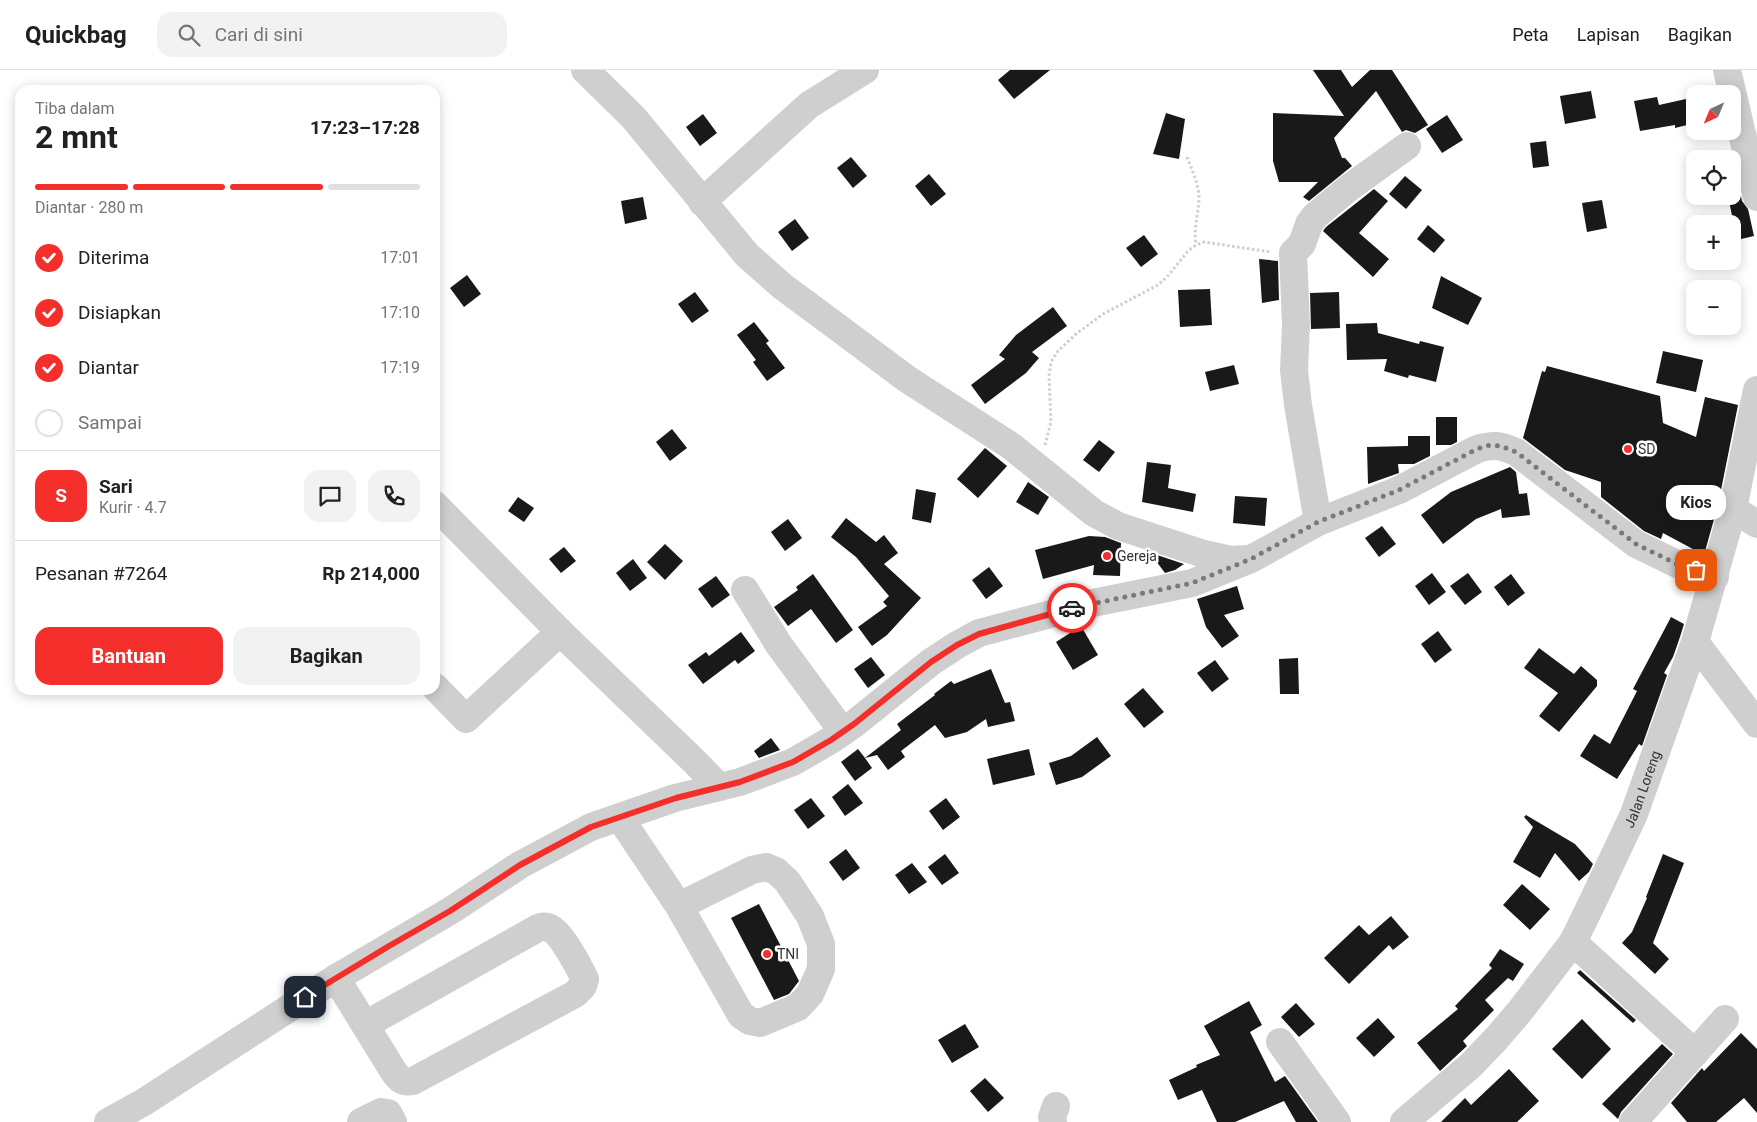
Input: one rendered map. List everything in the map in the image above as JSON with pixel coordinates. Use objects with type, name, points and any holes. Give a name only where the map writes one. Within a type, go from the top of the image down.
[{"type":"street","points":[[585,70],[633,117],[747,256],[782,286],[907,379],[1011,446],[1037,466],[1072,498],[1118,526],[1204,554],[1231,560],[1251,559]]},
{"type":"street","points":[[702,202],[810,105],[865,70]]},
{"type":"street","points":[[1733,72],[1757,196]]},
{"type":"street","points":[[1318,522],[1298,405],[1294,370],[1296,325],[1293,252],[1302,244],[1309,224],[1315,216],[1350,187],[1407,146]]},
{"type":"street","name":"Jalan Loreng","points":[[1404,1122],[1470,1066],[1496,1039],[1520,1011],[1572,942],[1634,814],[1695,642],[1733,509],[1749,468],[1757,390]]},
{"type":"street","points":[[108,1122],[150,1112],[336,978],[450,911],[520,865],[591,827],[676,798],[729,785],[793,762],[843,732],[897,691],[931,662],[957,645],[979,634],[1015,622],[1088,604],[1192,583],[1251,559],[1318,522],[1399,490],[1477,449],[1490,445],[1501,446],[1516,452],[1636,544],[1677,564],[1715,577]]},
{"type":"street","points":[[1733,509],[1757,524]]},
{"type":"street","points":[[440,510],[560,632],[696,763],[729,785]]},
{"type":"street","points":[[745,590],[779,645],[843,732]]},
{"type":"street","points":[[440,692],[466,719],[560,632]]},
{"type":"street","points":[[1695,642],[1757,724]]},
{"type":"street","points":[[620,818],[679,906],[741,1015],[750,1022],[760,1023],[798,1007],[810,994],[821,969],[821,944],[807,910],[787,881],[776,870],[766,867],[752,870],[679,906]]},
{"type":"street","points":[[336,978],[365,1025],[394,1072],[401,1080],[407,1082],[413,1081],[575,994],[583,986],[585,979],[558,935],[552,929],[544,926],[365,1025]]},
{"type":"street","points":[[1572,942],[1694,1052]]},
{"type":"street","points":[[1632,1122],[1725,1019]]},
{"type":"street","points":[[1280,1042],[1337,1122]]},
{"type":"street","points":[[361,1122],[381,1112],[388,1114],[393,1122]]},
{"type":"path","points":[[1188,157],[1199,197],[1195,226],[1196,245]]},
{"type":"path","points":[[1037,466],[1047,440],[1050,422],[1049,376],[1051,362],[1058,351],[1076,334],[1103,314],[1158,285],[1168,277],[1188,251],[1196,245],[1204,242],[1285,254],[1293,252]]},
{"type":"building","points":[[1010,70],[1050,70],[1014,99],[998,80]]},
{"type":"building","points":[[1313,70],[1341,70],[1352,87],[1370,70],[1392,70],[1428,125],[1415,133],[1406,130],[1402,132],[1376,91],[1334,138],[1342,158],[1345,158],[1352,166],[1309,201],[1303,197],[1318,182],[1279,182],[1273,161],[1273,113],[1344,116]]},
{"type":"building","points":[[1591,91],[1596,118],[1565,124],[1560,96]]},
{"type":"building","points":[[1657,97],[1659,105],[1686,99],[1686,125],[1675,128],[1675,125],[1640,131],[1634,101]]},
{"type":"building","points":[[1166,113],[1185,119],[1179,159],[1153,154]]},
{"type":"building","points":[[703,114],[717,133],[700,146],[686,127]]},
{"type":"building","points":[[1447,115],[1463,140],[1442,153],[1426,129]]},
{"type":"building","points":[[1546,141],[1549,166],[1533,168],[1530,143]]},
{"type":"building","points":[[851,157],[867,176],[853,188],[837,168]]},
{"type":"building","points":[[929,174],[946,194],[931,206],[915,186]]},
{"type":"building","points":[[1405,176],[1422,190],[1406,209],[1389,194]]},
{"type":"building","points":[[1374,189],[1388,201],[1359,233],[1389,259],[1373,277],[1323,231]]},
{"type":"building","points":[[643,197],[647,219],[625,224],[621,201]]},
{"type":"building","points":[[1741,197],[1748,209],[1754,236],[1741,239],[1741,215],[1732,215],[1730,205],[1741,205]]},
{"type":"building","points":[[1602,200],[1607,228],[1587,232],[1582,203]]},
{"type":"building","points":[[795,219],[809,238],[792,251],[778,232]]},
{"type":"building","points":[[1428,225],[1445,240],[1434,253],[1417,239]]},
{"type":"building","points":[[1144,235],[1158,254],[1141,267],[1126,248]]},
{"type":"building","points":[[1259,259],[1278,261],[1279,300],[1262,303]]},
{"type":"building","points":[[467,275],[481,294],[464,307],[450,288]]},
{"type":"building","points":[[1441,276],[1482,298],[1468,325],[1432,308]]},
{"type":"building","points":[[1210,289],[1212,325],[1180,327],[1178,290]]},
{"type":"building","points":[[695,292],[709,311],[692,323],[678,304]]},
{"type":"building","points":[[1339,292],[1340,328],[1311,329],[1310,293]]},
{"type":"building","points":[[1053,307],[1067,326],[1032,352],[1039,358],[1026,373],[985,404],[971,385],[1005,359],[999,355],[1016,335]]},
{"type":"building","points":[[754,322],[769,341],[766,343],[785,368],[767,381],[753,362],[756,360],[737,335]]},
{"type":"building","points":[[1377,323],[1378,333],[1419,344],[1420,341],[1444,347],[1436,382],[1409,375],[1408,378],[1384,371],[1387,359],[1347,360],[1346,324]]},
{"type":"building","points":[[1663,351],[1703,360],[1696,392],[1656,383]]},
{"type":"building","points":[[1234,365],[1239,384],[1210,391],[1205,372]]},
{"type":"building","name":"SD","points":[[1547,366],[1660,396],[1663,423],[1696,437],[1705,397],[1738,405],[1718,505],[1704,555],[1663,533],[1661,539],[1644,531],[1601,497],[1601,482],[1565,470],[1523,438],[1542,371],[1545,372]]},
{"type":"building","points":[[1436,417],[1457,417],[1457,442],[1451,445],[1436,445]]},
{"type":"building","points":[[672,429],[687,448],[670,461],[656,442]]},
{"type":"building","points":[[1408,436],[1430,436],[1430,456],[1414,464],[1398,464],[1399,473],[1368,484],[1367,447],[1408,446]]},
{"type":"building","points":[[1099,440],[1115,452],[1099,472],[1083,460]]},
{"type":"building","points":[[985,448],[1007,466],[978,498],[957,479]]},
{"type":"building","points":[[1147,462],[1171,465],[1168,488],[1196,494],[1193,512],[1142,502]]},
{"type":"building","points":[[1510,467],[1516,472],[1519,494],[1527,493],[1530,515],[1502,518],[1501,509],[1476,519],[1443,544],[1421,515],[1451,492]]},
{"type":"building","points":[[1028,482],[1049,497],[1038,515],[1016,502]]},
{"type":"building","points":[[916,489],[936,493],[931,523],[912,519]]},
{"type":"building","points":[[1235,496],[1267,498],[1265,526],[1233,523]]},
{"type":"building","points":[[518,497],[534,508],[524,522],[508,511]]},
{"type":"building","points":[[846,518],[876,542],[884,535],[898,553],[884,564],[921,598],[887,635],[872,646],[858,627],[887,606],[883,602],[889,596],[856,557],[831,537]]},
{"type":"building","points":[[788,519],[802,538],[785,551],[771,532]]},
{"type":"building","points":[[1382,526],[1396,544],[1379,557],[1365,538]]},
{"type":"building","points":[[1089,536],[1105,537],[1121,543],[1120,576],[1093,575],[1094,565],[1043,579],[1035,550]]},
{"type":"building","points":[[665,544],[683,561],[665,580],[647,562]]},
{"type":"building","points":[[564,547],[576,561],[561,573],[549,559]]},
{"type":"building","points":[[1157,555],[1184,564],[1175,570],[1165,573],[1153,557]]},
{"type":"building","points":[[633,559],[647,578],[630,591],[616,573]]},
{"type":"building","points":[[989,567],[1003,586],[986,599],[972,580]]},
{"type":"building","points":[[1432,573],[1446,592],[1429,605],[1415,586]]},
{"type":"building","points":[[1468,573],[1482,592],[1465,605],[1450,586]]},
{"type":"building","points":[[813,574],[853,630],[836,643],[811,609],[788,626],[774,607],[798,590],[796,587]]},
{"type":"building","points":[[1511,574],[1525,593],[1508,606],[1494,587]]},
{"type":"building","points":[[716,576],[730,595],[712,608],[698,589]]},
{"type":"building","points":[[1237,586],[1244,609],[1224,615],[1239,636],[1222,648],[1206,627],[1197,599]]},
{"type":"building","points":[[1671,617],[1684,624],[1680,637],[1673,657],[1664,673],[1667,675],[1642,746],[1639,744],[1617,779],[1580,756],[1594,734],[1610,744],[1637,691],[1633,689]]},
{"type":"building","points":[[1081,626],[1098,655],[1073,670],[1056,642]]},
{"type":"building","points":[[1438,631],[1452,650],[1435,663],[1421,644]]},
{"type":"building","points":[[741,632],[755,651],[738,664],[735,660],[703,684],[688,665],[706,652],[709,656]]},
{"type":"building","points":[[1539,648],[1574,674],[1581,666],[1597,680],[1597,686],[1559,732],[1539,716],[1558,693],[1524,668]]},
{"type":"building","points":[[871,657],[885,675],[868,688],[854,669]]},
{"type":"building","points":[[1298,658],[1299,694],[1280,694],[1279,659]]},
{"type":"building","points":[[1215,660],[1229,679],[1212,692],[1197,673]]},
{"type":"building","points":[[991,669],[1005,703],[1010,702],[1015,721],[988,727],[986,719],[967,732],[945,738],[935,725],[901,751],[905,757],[888,770],[877,755],[865,758],[901,730],[897,724],[951,681],[954,684]]},
{"type":"building","points":[[1143,688],[1164,712],[1144,728],[1124,704]]},
{"type":"building","points":[[1097,737],[1111,756],[1082,777],[1056,785],[1049,763],[1071,756]]},
{"type":"building","points":[[771,738],[780,750],[759,758],[754,751]]},
{"type":"building","points":[[858,749],[872,768],[855,781],[841,762]]},
{"type":"building","points":[[1029,749],[1035,775],[993,785],[987,759]]},
{"type":"building","points":[[848,784],[863,803],[845,816],[832,797]]},
{"type":"building","points":[[811,798],[825,816],[808,829],[794,810]]},
{"type":"building","points":[[946,798],[960,817],[943,830],[929,811]]},
{"type":"building","points":[[1526,815],[1575,844],[1593,864],[1589,872],[1579,881],[1555,853],[1540,878],[1513,862],[1533,827],[1524,817]]},
{"type":"building","points":[[846,849],[860,868],[843,881],[829,862]]},
{"type":"building","points":[[945,854],[959,873],[942,885],[928,867]]},
{"type":"building","points":[[1663,854],[1684,863],[1653,943],[1669,959],[1655,974],[1622,943],[1632,932]]},
{"type":"building","points":[[912,863],[927,882],[909,894],[895,875]]},
{"type":"building","points":[[1522,884],[1550,909],[1530,930],[1503,905]]},
{"type":"building","name":"TNI","points":[[759,904],[799,981],[789,994],[774,1000],[731,918]]},
{"type":"building","points":[[1391,916],[1409,937],[1393,950],[1389,945],[1349,984],[1324,958],[1359,925],[1369,935]]},
{"type":"building","points":[[1500,949],[1524,964],[1513,981],[1508,978],[1485,1000],[1494,1010],[1463,1041],[1467,1046],[1440,1071],[1417,1043],[1458,1009],[1455,1006],[1492,968],[1489,965]]},
{"type":"building","points":[[1580,970],[1636,1020],[1633,1023],[1577,973]]},
{"type":"building","points":[[1249,1001],[1262,1025],[1250,1032],[1275,1082],[1285,1076],[1318,1122],[1296,1122],[1284,1101],[1235,1122],[1217,1122],[1202,1090],[1178,1100],[1169,1080],[1197,1067],[1196,1065],[1220,1055],[1204,1026]]},
{"type":"building","points":[[1296,1003],[1315,1024],[1299,1037],[1281,1017]]},
{"type":"building","points":[[1378,1018],[1395,1037],[1374,1057],[1356,1038]]},
{"type":"building","points":[[1582,1019],[1611,1049],[1582,1079],[1552,1049]]},
{"type":"building","points":[[965,1024],[979,1047],[952,1063],[938,1040]]},
{"type":"building","points":[[1741,1033],[1757,1049],[1757,1113],[1744,1098],[1716,1122],[1687,1122],[1671,1103],[1702,1068],[1704,1071]]},
{"type":"building","points":[[1662,1044],[1673,1054],[1621,1112],[1618,1119],[1602,1104]]},
{"type":"building","points":[[1509,1069],[1539,1101],[1517,1122],[1441,1122],[1465,1098],[1471,1105]]},
{"type":"building","points":[[985,1078],[1004,1098],[988,1112],[970,1091]]},
{"type":"way so far","points":[[1072,608],[1192,583],[1251,559],[1318,522],[1399,490],[1460,457],[1490,445],[1501,446],[1516,452],[1636,544],[1677,564],[1696,570]]},
{"type":"place","name":"SD","points":[[1628,449]]},
{"type":"place","name":"Gereja","points":[[1107,556]]},
{"type":"place","name":"Kios","points":[[1696,570]]},
{"type":"place","name":"TNI","points":[[767,954]]},
{"type":"route","points":[[305,997],[450,911],[520,865],[591,827],[676,798],[740,782],[793,762],[854,724],[931,662],[957,645],[979,634],[1015,622],[1072,608]]}]
